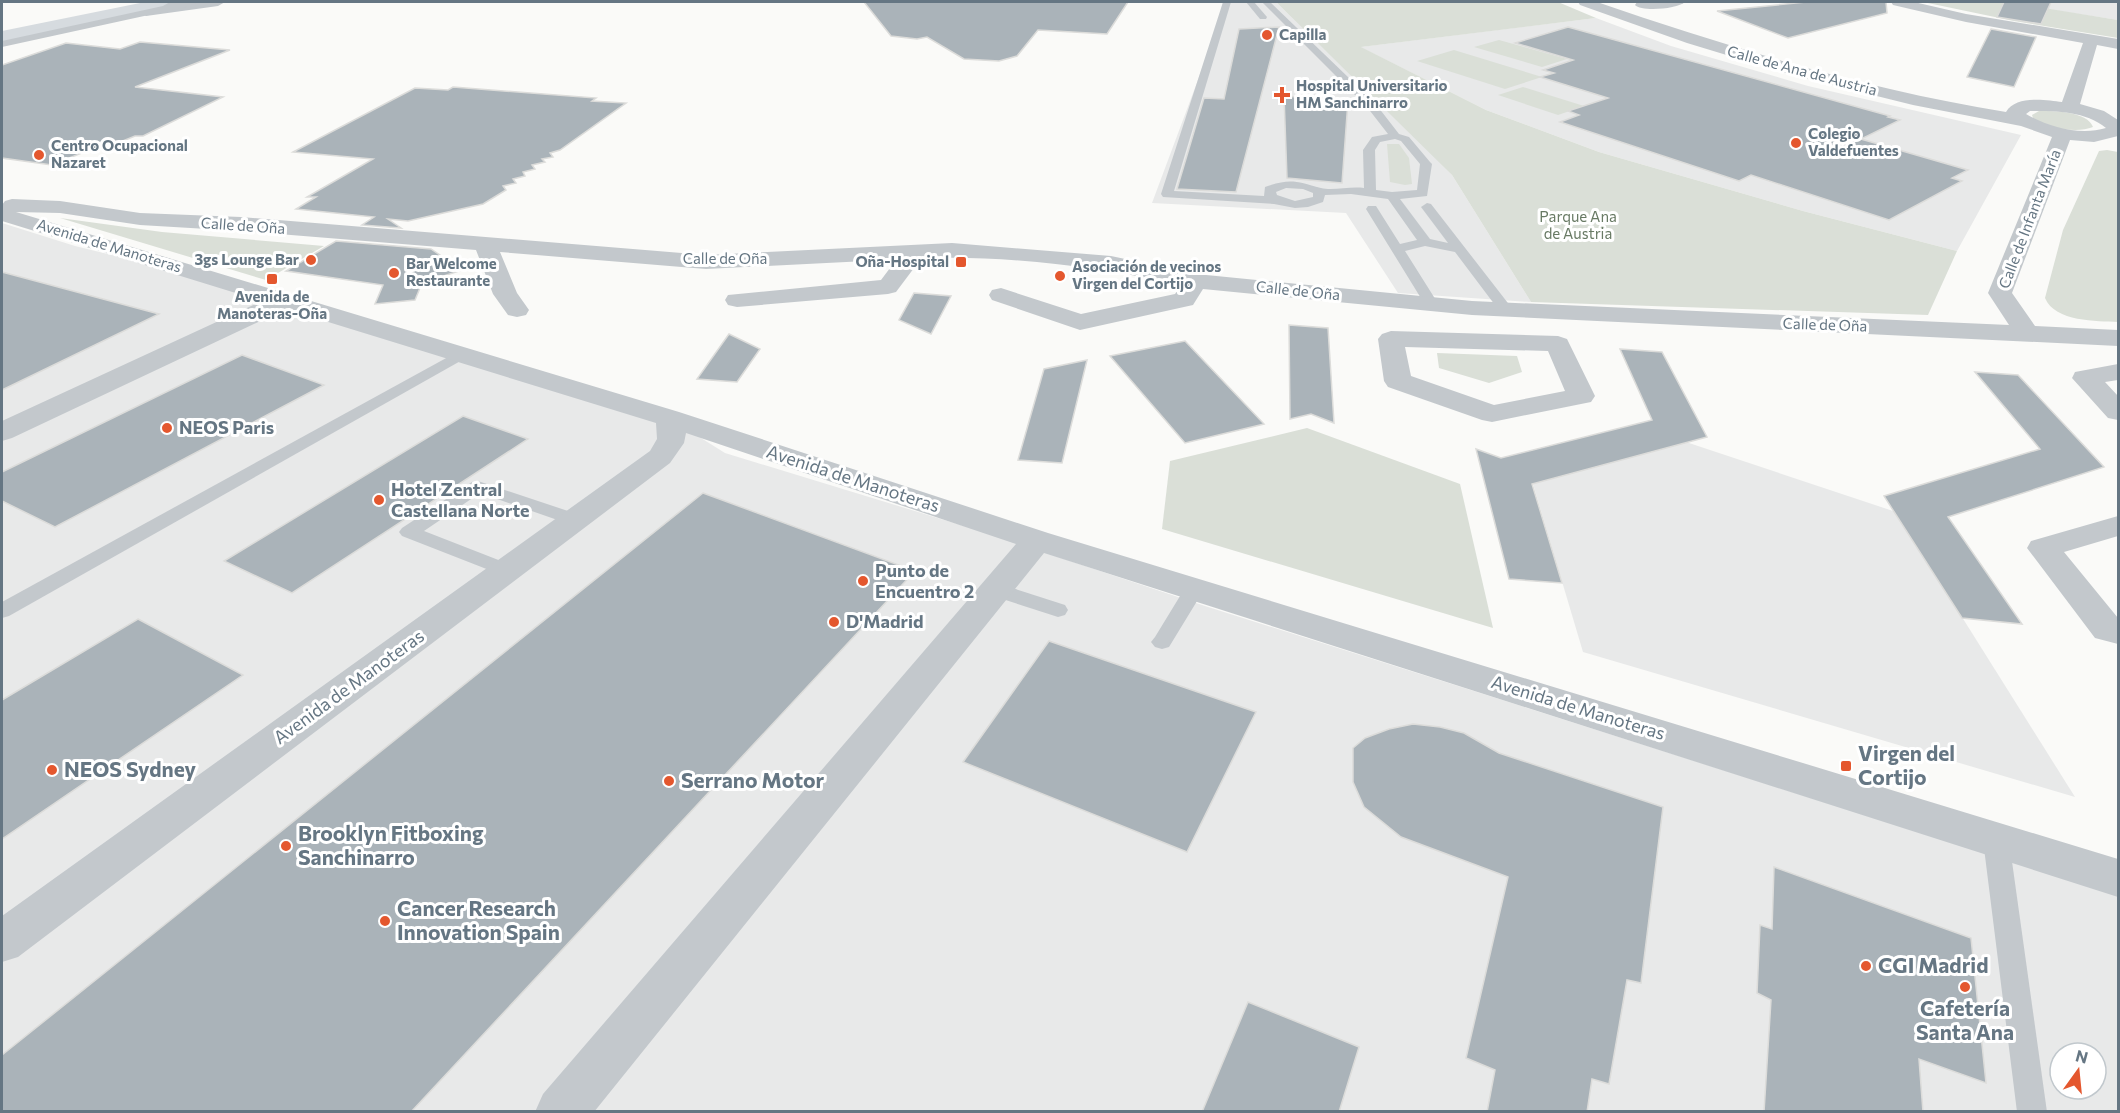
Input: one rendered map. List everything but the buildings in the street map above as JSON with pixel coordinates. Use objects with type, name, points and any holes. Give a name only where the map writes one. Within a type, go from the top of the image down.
[{"type":"highway","points":[[2,24],[107,2]]},
{"type":"highway","points":[[2,36],[165,2]]},
{"type":"street","points":[[2,42],[138,9],[190,2]]},
{"type":"street","points":[[138,9],[152,12],[218,2]]},
{"type":"street","name":"Calle de Ana de Austria","points":[[1585,2],[1671,33],[1794,71],[1918,101],[2026,114]]},
{"type":"street","points":[[1637,3],[1678,2]]},
{"type":"street","points":[[1898,2],[1966,18],[2118,44]]},
{"type":"street","name":"Calle de Ana de Austria","points":[[1637,3],[1751,42],[1846,67]]},
{"type":"street","points":[[2070,109],[2072,96],[2091,40]]},
{"type":"street","points":[[1926,86],[1951,91],[2026,114],[2063,133],[2110,129]]},
{"type":"street","points":[[2026,114],[2070,109],[2110,129]]},
{"type":"street","name":"Calle de Infanta María","points":[[2027,334],[2000,293],[2063,133]]},
{"type":"street","name":"Calle de Oña","points":[[7,206],[60,207],[140,219],[247,220],[485,244],[706,262],[952,250],[1111,263],[1196,280],[1432,305],[2118,338]]},
{"type":"street","name":"Avenida de Manoteras","points":[[7,206],[51,229],[459,356],[669,418],[1037,540],[2118,878]]},
{"type":"street","points":[[485,244],[505,294],[517,310]]},
{"type":"street","points":[[736,300],[888,287],[902,268],[894,253]]},
{"type":"street","points":[[1001,295],[1080,322],[1184,300],[1196,280]]},
{"type":"street","points":[[2,432],[285,300]]},
{"type":"street","points":[[1400,301],[1412,339]]},
{"type":"street","points":[[1532,311],[1539,343]]},
{"type":"street","points":[[1391,339],[1412,339],[1558,344],[1581,396],[1491,414],[1398,381],[1391,339]]},
{"type":"street","points":[[2118,372],[2085,378],[2118,412]]},
{"type":"street","name":"Avenida de Manoteras","points":[[2,942],[660,457],[672,443],[673,430],[669,418]]},
{"type":"street","points":[[660,457],[686,444],[709,438],[731,438]]},
{"type":"street","points":[[2118,526],[2043,548],[2108,629],[2118,632]]},
{"type":"street","points":[[561,1112],[1037,540]]},
{"type":"lane","points":[[1227,2],[1167,194],[1308,204],[1319,199],[1319,192]]},
{"type":"lane","points":[[1250,2],[1263,17]]},
{"type":"lane","points":[[1266,2],[1371,105],[1395,136]]},
{"type":"lane","points":[[1275,200],[1268,194],[1278,185],[1301,185],[1319,192],[1351,190],[1392,196],[1423,193],[1426,164],[1404,139],[1395,136],[1376,139],[1369,150],[1370,192]]},
{"type":"lane","points":[[1392,196],[1425,242]]},
{"type":"lane","points":[[1427,207],[1506,310]]},
{"type":"lane","points":[[1372,209],[1432,305]]},
{"type":"lane","points":[[1398,248],[1425,242],[1459,249]]},
{"type":"lane","points":[[2,610],[459,356]]},
{"type":"lane","points":[[507,571],[409,532],[478,486],[576,520]]},
{"type":"lane","points":[[1162,642],[1195,588]]},
{"type":"lane","points":[[997,590],[1058,610]]},
{"type":"lane","points":[[1996,840],[2032,1112]]},
{"type":"shaded area","name":"Hospital Universitario HM Sanchinarro","points":[[1227,2],[1276,2],[1431,153],[1452,175],[1531,302],[1398,293],[1346,213],[1152,203]]},
{"type":"shaded area","points":[[2008,2],[2118,2],[2118,20],[2059,11]]},
{"type":"shaded area","name":"Colegio Valdefuentes","points":[[1596,18],[1671,46],[1808,86],[2021,135],[1957,251],[1803,211],[1599,152],[1486,110],[1360,47]]},
{"type":"shaded area","points":[[2,223],[75,246],[250,289],[669,418],[725,453],[977,530],[1205,606],[2118,895],[2118,1111],[2,1111]]},
{"type":"shaded area","points":[[1686,442],[1896,512],[2075,797],[1583,652],[1533,484]]},
{"type":"green space","name":"Parque Ana de Austria","points":[[1276,2],[1558,2],[1596,18],[1361,47],[1486,110],[1599,152],[1803,211],[1957,251],[1928,315],[1531,302],[1452,175]]},
{"type":"green space","points":[[1923,2],[2008,2],[2118,20],[2118,38],[2014,21]]},
{"type":"green space","points":[[1499,40],[1567,59],[1542,67],[1474,47]]},
{"type":"green space","points":[[1454,50],[1542,77],[1505,89],[1417,61]]},
{"type":"green space","points":[[1523,87],[1584,106],[1558,115],[1498,95]]},
{"type":"green space","points":[[2039,111],[2077,115],[2090,122],[2093,127],[2070,130],[2054,127],[2033,118],[2032,115]]},
{"type":"green space","points":[[1387,144],[1399,144],[1409,158],[1412,184],[1390,182]]},
{"type":"green space","points":[[2099,151],[2118,152],[2118,322],[2077,319],[2067,316],[2050,306],[2045,298],[2063,230]]},
{"type":"green space","points":[[60,218],[162,232],[324,246],[266,280]]},
{"type":"green space","points":[[1437,353],[1517,356],[1522,372],[1489,383],[1439,368]]},
{"type":"green space","points":[[1307,428],[1460,484],[1493,628],[1162,529],[1170,461]]},
{"type":"place","name":"Capilla","points":[[1267,35]]},
{"type":"place","name":"Hospital Universitario HM Sanchinarro","points":[[1282,95]]},
{"type":"place","name":"Colegio Valdefuentes","points":[[1796,143]]},
{"type":"place","name":"Centro Ocupacional Nazaret","points":[[39,155]]},
{"type":"place","name":"3gs Lounge Bar","points":[[311,260]]},
{"type":"place","name":"Oña-Hospital","points":[[961,262]]},
{"type":"place","name":"Bar Welcome Restaurante","points":[[394,273]]},
{"type":"place","name":"Asociación de vecinos Virgen del Cortijo","points":[[1060,276]]},
{"type":"place","name":"Avenida de Manoteras-Oña","points":[[272,279]]},
{"type":"place","name":"NEOS Paris","points":[[167,428]]},
{"type":"place","name":"Hotel Zentral Castellana Norte","points":[[379,500]]},
{"type":"place","name":"Punto de Encuentro 2","points":[[863,581]]},
{"type":"place","name":"D'Madrid","points":[[834,622]]},
{"type":"place","name":"Virgen del Cortijo","points":[[1846,766]]},
{"type":"place","name":"NEOS Sydney","points":[[52,770]]},
{"type":"place","name":"Serrano Motor","points":[[669,781]]},
{"type":"place","name":"Brooklyn Fitboxing Sanchinarro","points":[[286,846]]},
{"type":"place","name":"Cancer Research Innovation Spain","points":[[385,921]]},
{"type":"place","name":"CGI Madrid","points":[[1866,966]]},
{"type":"place","name":"Cafetería Santa Ana","points":[[1965,987]]}]
